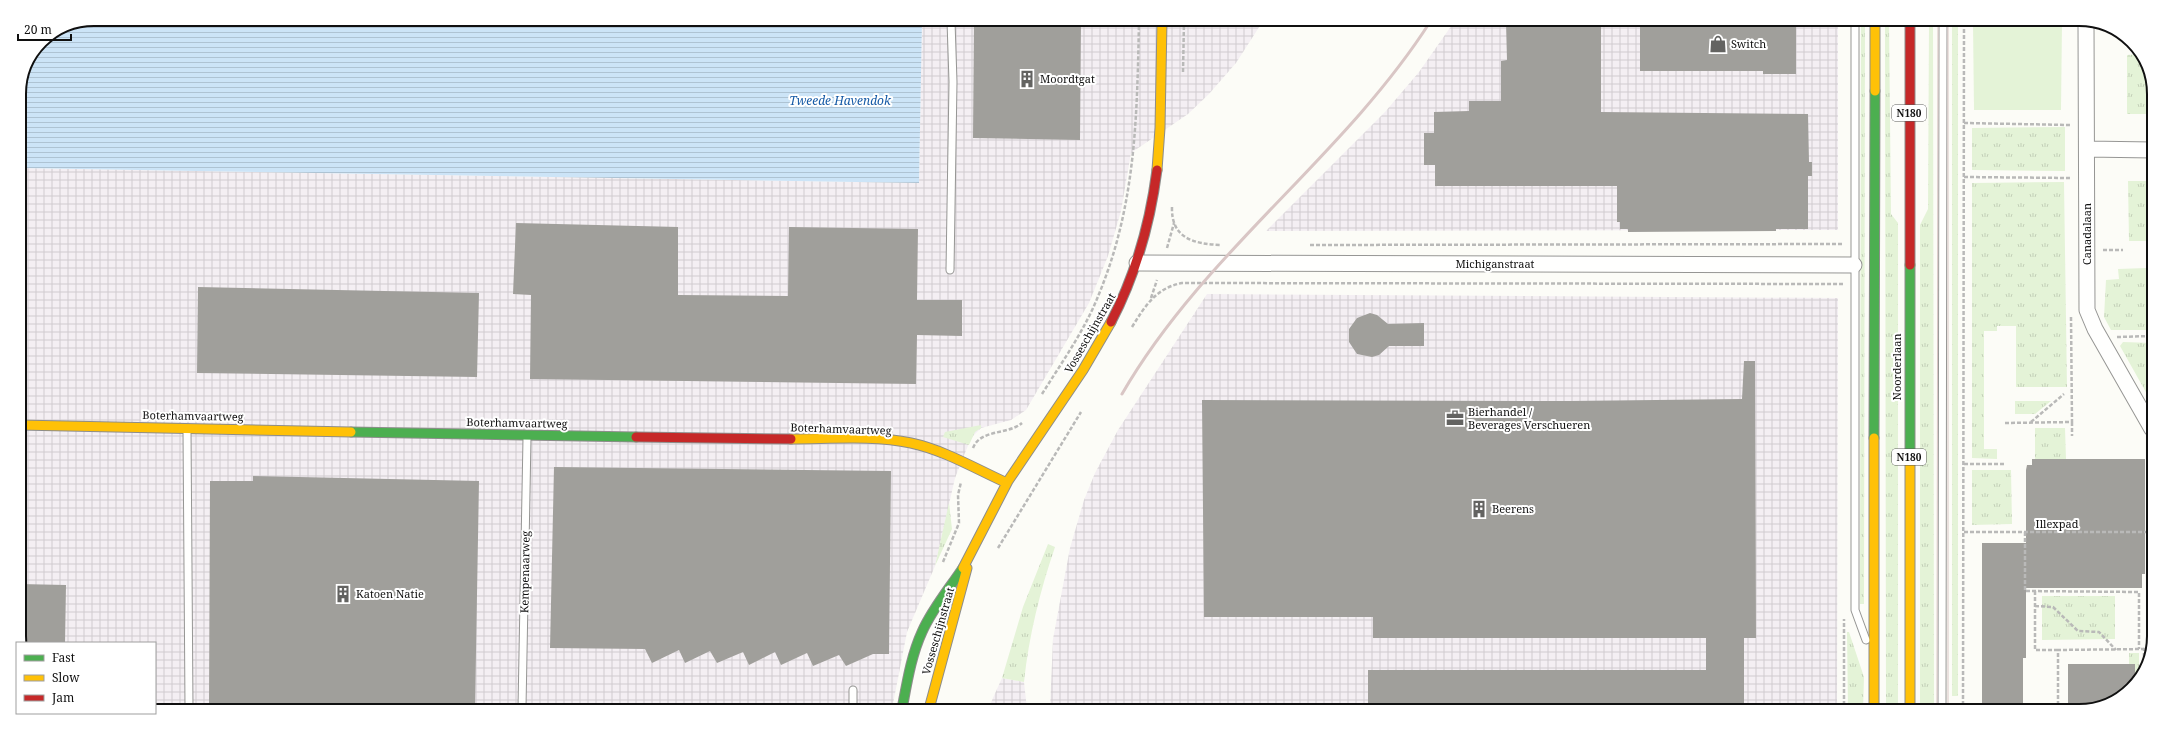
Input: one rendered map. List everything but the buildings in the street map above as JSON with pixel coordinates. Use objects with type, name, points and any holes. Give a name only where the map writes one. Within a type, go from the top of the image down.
[{"type":"street","name":"Vosseschijnstraat","points":[[903,704],[926,624],[942,597],[969,560],[1007,483],[1094,354],[1124,298],[1137,263],[1150,220],[1157,183],[1160,141],[1162,26]]},
{"type":"street","name":"Noorderlaan","points":[[1874,704],[1876,263],[1875,26]]},
{"type":"street","name":"Noorderlaan","points":[[1910,26],[1910,704]]},
{"type":"street","name":"Canadalaan","points":[[2086,27],[2087,310],[2090,320],[2147,420]]},
{"type":"street","points":[[2087,149],[2147,150]]},
{"type":"street","name":"Michiganstraat","points":[[1137,263],[1854,265]]},
{"type":"street","name":"Boterhamvaartweg","points":[[26,425],[527,436],[877,440],[910,443],[929,448],[1007,483]]},
{"type":"street","name":"Vosseschijnstraat","points":[[930,704],[959,603],[969,560]]},
{"type":"lane","points":[[950,270],[954,82],[951,26]]},
{"type":"lane","name":"Noorderlaan","points":[[1855,26],[1854,265],[1856,610],[1874,660]]},
{"type":"lane","points":[[1942,704],[1943,26]]},
{"type":"lane","points":[[187,428],[189,704]]},
{"type":"lane","name":"Kempenaarweg","points":[[522,704],[527,436]]},
{"type":"lane","points":[[853,690],[853,704]]},
{"type":"path","points":[[1038,400],[1073,344],[1098,296],[1114,255],[1130,191],[1136,132],[1139,26]]},
{"type":"path","points":[[1183,74],[1184,26]]},
{"type":"path","points":[[1963,704],[1964,26]]},
{"type":"path","points":[[1964,123],[2087,125]]},
{"type":"path","points":[[1964,177],[2087,178]]},
{"type":"path","points":[[2069,178],[2070,186]]},
{"type":"path","points":[[1173,199],[1172,216],[1182,235],[1194,243],[1224,245]]},
{"type":"path","points":[[1302,245],[1844,244]]},
{"type":"path","points":[[1131,330],[1151,298],[1169,286],[1182,283],[1844,284]]},
{"type":"path","points":[[2071,310],[2072,436]]},
{"type":"path","points":[[2105,344],[2119,336],[2147,336]]},
{"type":"path","points":[[2031,422],[2064,394]]},
{"type":"path","points":[[998,549],[1082,410]]},
{"type":"path","points":[[941,566],[958,523],[958,494],[975,443],[982,436],[1020,425],[1024,420]]},
{"type":"path","points":[[2005,422],[2072,422]]},
{"type":"path","points":[[1964,464],[2005,464]]},
{"type":"path","name":"Illexpad","points":[[1964,532],[2147,532]]},
{"type":"path","points":[[2025,532],[2025,591],[2139,592],[2139,650]]},
{"type":"path","points":[[2035,592],[2035,650],[2144,650],[2144,654]]},
{"type":"path","points":[[2035,606],[2053,607],[2078,631],[2100,632],[2116,650]]},
{"type":"path","points":[[2058,650],[2058,704]]},
{"type":"shaded area","points":[[922,26],[1260,26],[1236,63],[1209,94],[1188,114],[1131,153],[1121,211],[1108,256],[1089,303],[1026,410],[1011,420],[981,428],[971,438],[955,478],[935,566],[907,632],[893,704],[156,704],[156,642],[26,642],[26,168],[919,183]]},
{"type":"shaded area","points":[[1451,26],[1838,26],[1838,230],[1266,231],[1385,112],[1419,72]]},
{"type":"shaded area","points":[[1207,294],[1838,298],[1837,704],[1050,704],[1053,639],[1070,548],[1084,500],[1095,473],[1118,430]]},
{"type":"shaded area","points":[[1002,678],[1024,682],[1026,704],[990,704]]},
{"type":"green space","points":[[1861,26],[1865,26],[1864,604],[1860,604]]},
{"type":"green space","points":[[1885,26],[1889,26],[1891,214],[1898,223],[1898,704],[1886,704]]},
{"type":"green space","points":[[1929,26],[1933,26],[1934,704],[1920,704],[1920,225],[1928,209]]},
{"type":"green space","points":[[1952,26],[1958,26],[1958,696],[1952,696]]},
{"type":"green space","points":[[1973,26],[2062,26],[2061,110],[1974,110]]},
{"type":"green space","points":[[2134,54],[2143,72],[2147,89],[2147,114],[2127,114],[2127,55]]},
{"type":"green space","points":[[2065,127],[2065,171],[1972,170],[1972,128]]},
{"type":"green space","points":[[2128,181],[2147,181],[2147,241],[2129,241]]},
{"type":"green space","points":[[2064,182],[2067,387],[2016,387],[2016,326],[1997,326],[1997,331],[1984,331],[1984,449],[1997,449],[1997,459],[1972,458],[1972,183]]},
{"type":"green space","points":[[2146,268],[2147,330],[2111,330],[2104,317],[2106,280],[2119,279],[2118,269]]},
{"type":"green space","points":[[2123,342],[2147,343],[2147,394],[2120,346]]},
{"type":"green space","points":[[2015,401],[2051,401],[2035,414],[2015,414]]},
{"type":"green space","points":[[981,425],[981,428],[975,432],[969,445],[943,437],[945,432]]},
{"type":"green space","points":[[2035,428],[2065,428],[2066,459],[2035,459]]},
{"type":"green space","points":[[1972,470],[2011,470],[2012,524],[1972,525]]},
{"type":"green space","points":[[949,503],[952,529],[935,566]]},
{"type":"green space","points":[[1048,544],[1055,547],[1036,613],[1024,682],[1002,678],[1023,607]]},
{"type":"green space","points":[[2042,596],[2115,596],[2115,639],[2042,640]]},
{"type":"green space","points":[[1847,632],[1849,632],[1864,677],[1863,704],[1848,704]]},
{"type":"green space","points":[[2129,653],[2139,653],[2139,668],[2135,675],[2134,664],[2129,664]]},
{"type":"water","name":"Tweede Havendok","points":[[94,26],[922,26],[919,183],[26,168],[27,81],[37,56],[56,37],[81,27]]},
{"type":"tram line","points":[[1937,704],[1938,26]]},
{"type":"tram line","points":[[1948,26],[1948,704]]},
{"type":"railway","points":[[1122,394],[1155,343],[1192,296],[1232,250],[1357,118],[1395,71],[1427,26]]},
{"type":"traffic: fast","points":[[1874,438],[1875,91]]},
{"type":"traffic: fast","points":[[1910,265],[1910,458]]},
{"type":"traffic: fast","points":[[351,432],[636,437]]},
{"type":"traffic: fast","points":[[903,704],[912,660],[918,641],[936,607],[963,568]]},
{"type":"traffic: slow","points":[[1157,170],[1160,128],[1162,26]]},
{"type":"traffic: slow","points":[[1875,26],[1875,91]]},
{"type":"traffic: slow","points":[[963,568],[1008,481],[1083,370],[1111,322]]},
{"type":"traffic: slow","points":[[26,425],[351,432]]},
{"type":"traffic: slow","points":[[791,439],[867,438],[911,443],[936,450],[1007,483]]},
{"type":"traffic: slow","points":[[1874,438],[1874,704]]},
{"type":"traffic: slow","points":[[1910,458],[1910,704]]},
{"type":"traffic: slow","points":[[930,704],[967,568]]},
{"type":"traffic: jam","points":[[1910,26],[1910,265]]},
{"type":"traffic: jam","points":[[1111,322],[1128,286],[1141,248],[1157,170]]},
{"type":"traffic: jam","points":[[636,437],[791,439]]},
{"type":"place","name":"Switch","points":[[1718,44]]},
{"type":"place","name":"Moordtgat","points":[[1027,79]]},
{"type":"place","name":"Bierhandel / Beverages Verschueren","points":[[1455,418]]},
{"type":"place","name":"Beerens","points":[[1479,509]]},
{"type":"place","name":"Katoen Natie","points":[[343,594]]}]
